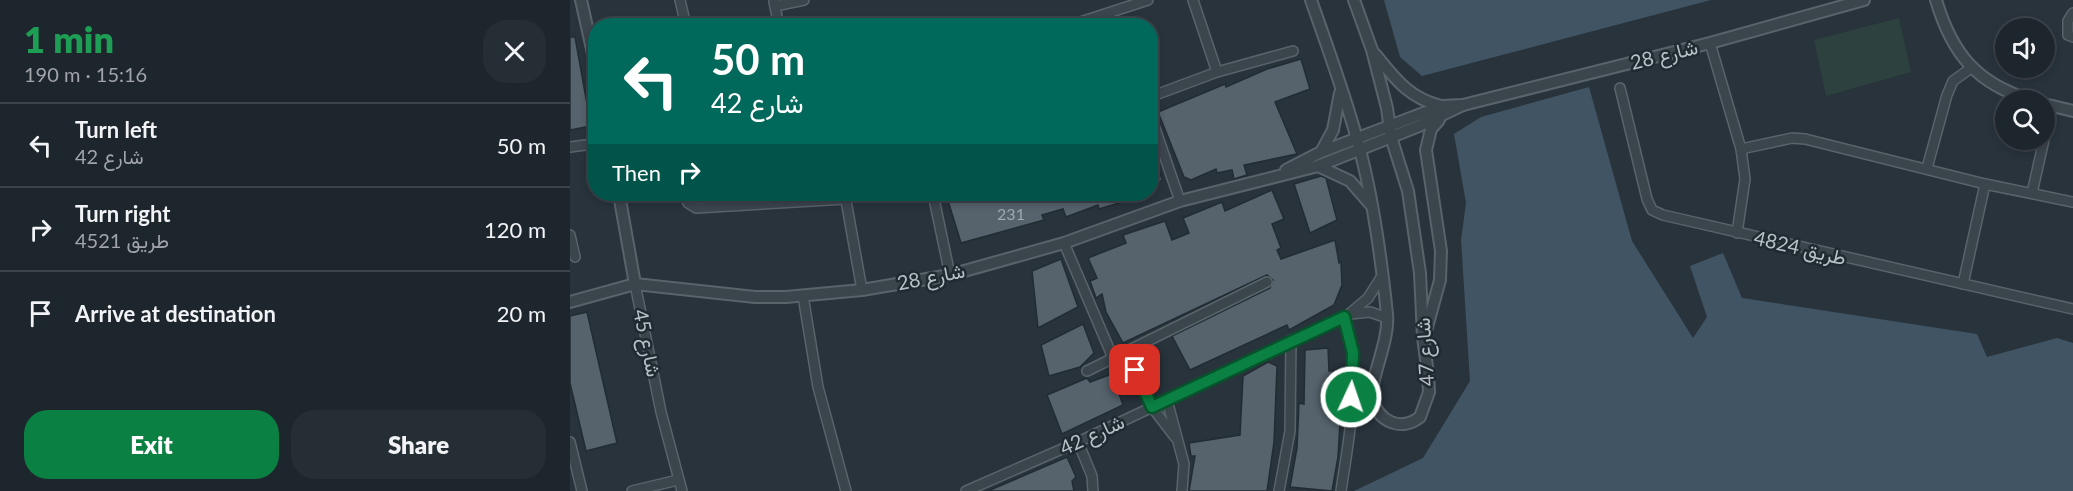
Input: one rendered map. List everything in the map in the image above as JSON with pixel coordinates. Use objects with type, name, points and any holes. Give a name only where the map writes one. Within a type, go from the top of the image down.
[{"type":"street","points":[[581,0],[588,31]]},
{"type":"street","points":[[680,0],[684,18]]},
{"type":"street","points":[[778,18],[775,3],[804,0]]},
{"type":"street","points":[[1093,18],[1148,0]]},
{"type":"street","points":[[1193,0],[1217,72]]},
{"type":"street","name":"شارع 47","points":[[1311,0],[1341,84],[1357,139],[1382,276],[1387,318],[1382,358],[1371,388],[1377,412],[1388,422],[1402,425],[1416,420],[1426,406],[1429,383],[1423,337],[1420,273],[1408,191],[1390,132],[1372,50],[1354,0]]},
{"type":"street","name":"شارع 28","points":[[570,302],[635,284],[755,297],[803,296],[862,290],[950,275],[1064,243],[1180,201],[1281,173],[1318,166],[1359,150],[1390,132],[1442,111],[1710,43],[1849,2],[1864,0]]},
{"type":"street","points":[[1936,0],[1951,39],[1971,68],[1986,82],[2006,90]]},
{"type":"street","points":[[2073,13],[2068,21],[2068,35],[2073,37]]},
{"type":"street","points":[[1710,43],[1741,149],[1745,179],[1737,233]]},
{"type":"street","points":[[1372,50],[1410,93],[1442,111],[1431,129],[1426,150],[1441,251],[1440,280],[1434,309],[1423,337]]},
{"type":"street","points":[[1158,94],[1217,72],[1293,51]]},
{"type":"street","points":[[1927,168],[1953,81],[1971,68]]},
{"type":"street","points":[[1321,152],[1338,116],[1341,84]]},
{"type":"street","name":"طريق 4824","points":[[1620,88],[1652,210],[1663,215],[1737,233],[2073,309]]},
{"type":"street","points":[[2055,107],[2073,111]]},
{"type":"street","name":"شارع 28","points":[[1281,173],[1321,152],[1357,139],[1390,132]]},
{"type":"street","points":[[1158,137],[1180,201]]},
{"type":"street","points":[[1741,149],[1792,138],[1805,139],[1985,184],[2073,202]]},
{"type":"street","points":[[570,147],[585,145]]},
{"type":"street","points":[[2032,193],[2041,150]]},
{"type":"street","points":[[1318,166],[1350,181],[1370,204]]},
{"type":"street","points":[[1963,284],[1985,184]]},
{"type":"street","name":"شارع 45","points":[[620,201],[635,284],[682,491]]},
{"type":"street","points":[[688,201],[696,208],[783,201]]},
{"type":"street","points":[[846,201],[862,290]]},
{"type":"street","points":[[934,201],[950,275]]},
{"type":"street","points":[[570,238],[575,257]]},
{"type":"street","points":[[1064,243],[1113,358]]},
{"type":"street","name":"شارع 42","points":[[1346,316],[1368,298],[1382,276]]},
{"type":"street","points":[[1087,371],[1267,282]]},
{"type":"street","points":[[803,296],[821,398],[846,491]]},
{"type":"street","name":"شارع 42","points":[[966,491],[1078,442],[1346,316],[1370,312],[1387,318]]},
{"type":"street","points":[[1341,491],[1349,439],[1353,353],[1346,316]]},
{"type":"street","points":[[1279,491],[1290,431],[1291,340]]},
{"type":"street","points":[[1127,351],[1152,407],[1175,437]]},
{"type":"street","points":[[1167,400],[1184,464],[1182,491]]},
{"type":"street","points":[[570,442],[582,491]]},
{"type":"street","points":[[1078,442],[1092,476],[1093,491]]},
{"type":"street","points":[[632,491],[678,480]]},
{"type":"green space","points":[[1899,18],[1911,72],[1826,96],[1814,40]]},
{"type":"water","points":[[1384,0],[1711,0],[1422,76],[1400,57]]},
{"type":"water","points":[[1589,87],[1632,241],[1693,338],[1707,317],[1690,266],[1723,253],[1742,298],[1977,334],[1987,357],[2057,338],[2073,343],[2073,491],[1354,491],[1423,458],[1470,381],[1461,240],[1466,203],[1454,134],[1481,117]]},
{"type":"building","points":[[570,37],[575,37],[588,109],[588,127],[570,130]]},
{"type":"building","points":[[1301,59],[1310,89],[1275,102],[1297,154],[1244,165],[1247,175],[1234,179],[1232,170],[1217,173],[1216,169],[1191,180],[1184,177],[1158,112],[1225,84],[1226,87],[1267,69]]},
{"type":"building","points":[[1158,166],[1162,180],[1158,183]]},
{"type":"building","points":[[1321,176],[1326,178],[1337,220],[1310,233],[1294,184]]},
{"type":"building","points":[[1272,190],[1284,219],[1272,224],[1281,248],[1277,250],[1281,259],[1335,240],[1339,263],[1341,262],[1342,285],[1334,305],[1289,330],[1287,325],[1190,370],[1172,336],[1270,288],[1273,280],[1267,275],[1123,343],[1106,312],[1102,294],[1096,298],[1090,281],[1097,278],[1088,258],[1126,243],[1123,235],[1165,221],[1172,240],[1189,233],[1183,218],[1222,202],[1225,211]]},
{"type":"building","points":[[948,201],[1125,201],[1099,209],[1098,205],[1066,217],[1063,209],[1042,215],[1044,220],[961,243]]},
{"type":"building","points":[[1061,259],[1078,307],[1038,328],[1032,271]]},
{"type":"building","points":[[587,312],[617,443],[586,451],[570,383],[570,316]]},
{"type":"building","points":[[1083,324],[1094,353],[1080,367],[1049,376],[1041,345]]},
{"type":"building","points":[[1328,348],[1329,371],[1343,371],[1338,457],[1332,491],[1290,487],[1297,448],[1299,403],[1304,404],[1305,350]]},
{"type":"building","points":[[1268,362],[1277,366],[1274,442],[1267,491],[1189,491],[1195,456],[1191,456],[1189,443],[1240,435],[1243,376]]},
{"type":"building","points":[[1112,374],[1123,405],[1062,434],[1047,395],[1087,378],[1090,382]]},
{"type":"building","points":[[1067,457],[1076,477],[1072,481],[1074,491],[988,491]]},
{"type":"route","points":[[1135,370],[1152,407],[1344,317],[1350,333],[1353,353],[1351,397]]}]
